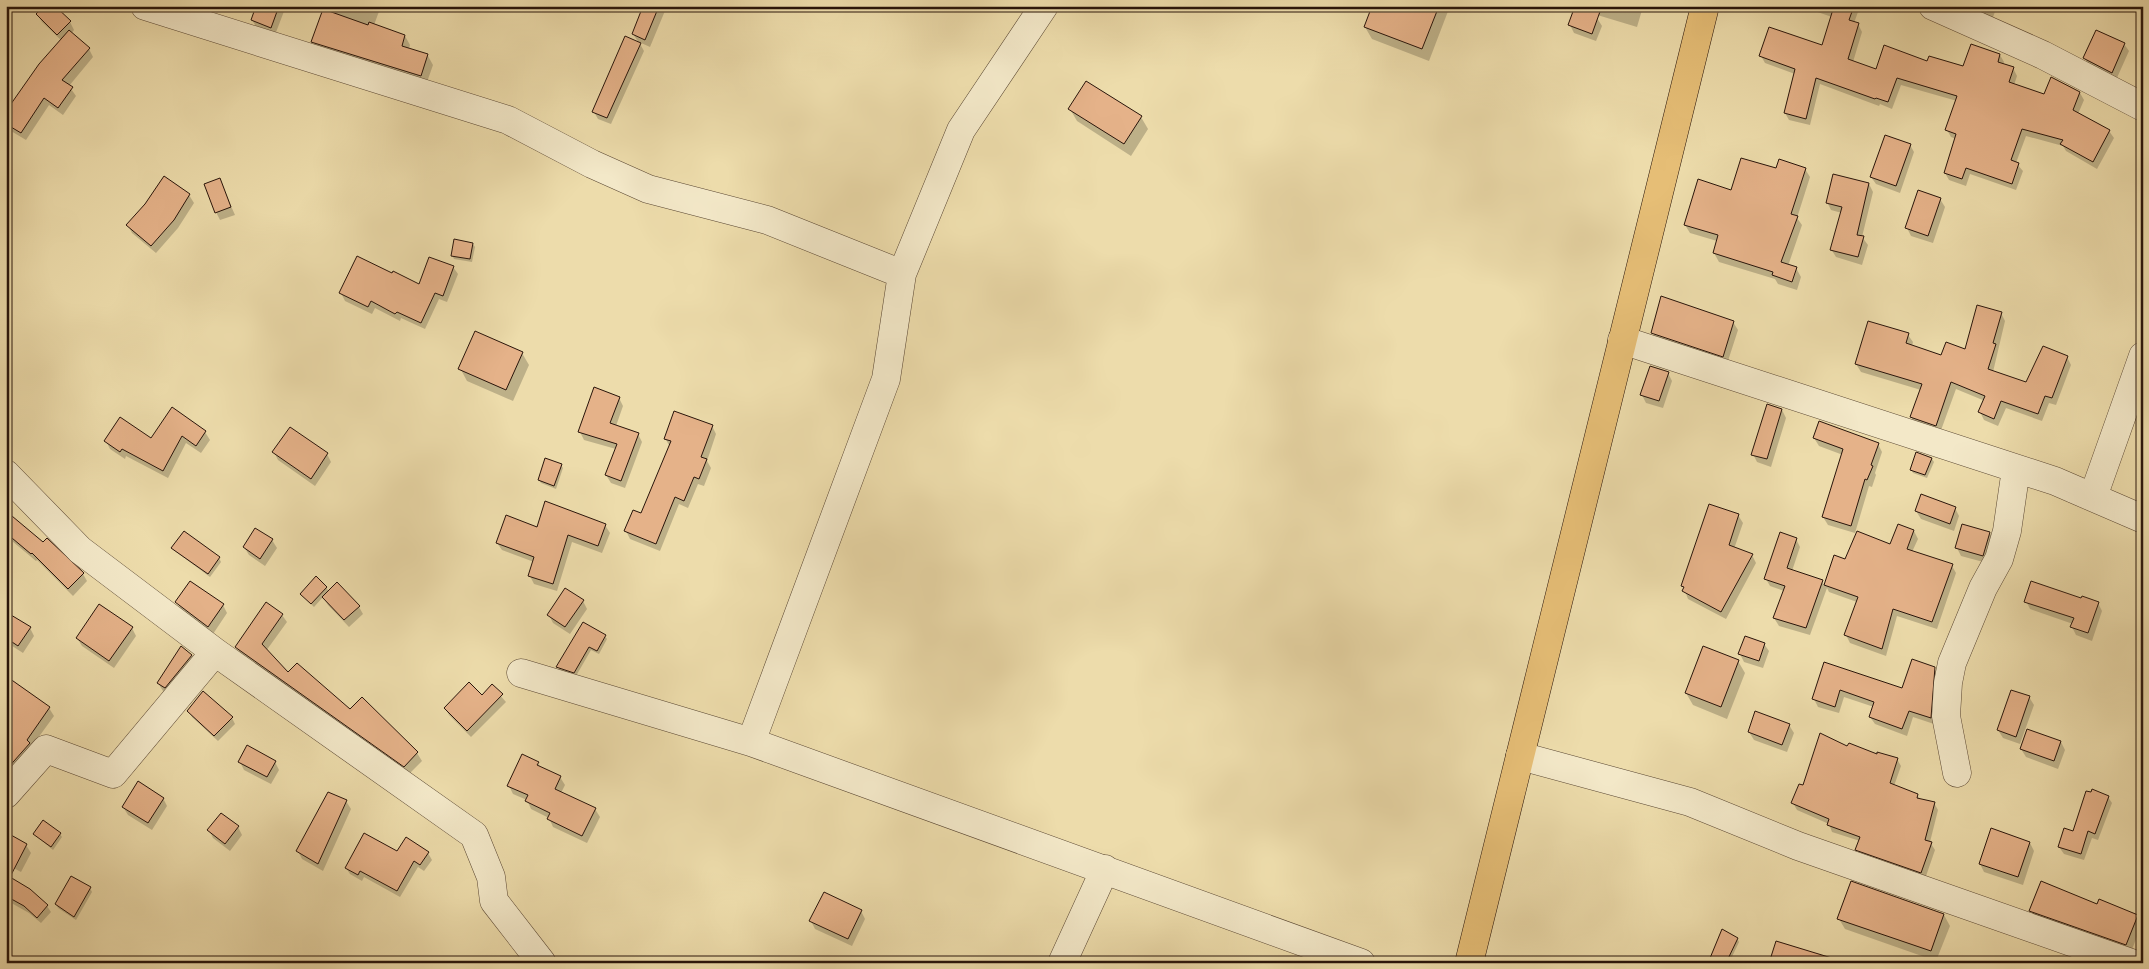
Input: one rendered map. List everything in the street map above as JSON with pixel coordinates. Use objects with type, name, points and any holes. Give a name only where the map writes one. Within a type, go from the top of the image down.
[{"type":"main road","points":[[1469,963],[1705,6]]},
{"type":"street","points":[[146,6],[508,120],[592,164],[648,189],[766,220],[902,274]]},
{"type":"street","points":[[751,742],[886,379],[902,274],[961,130],[1044,6]]},
{"type":"street","points":[[1933,6],[2043,55],[2143,107]]},
{"type":"street","points":[[1622,340],[2055,481],[2143,519]]},
{"type":"street","points":[[2093,498],[2143,356]]},
{"type":"street","points":[[1957,773],[1946,716],[1948,683],[1952,663],[1983,588],[1999,559],[2007,531],[2016,468]]},
{"type":"street","points":[[6,474],[80,550],[215,652],[474,835],[491,877],[494,902],[542,963]]},
{"type":"street","points":[[6,794],[46,749],[113,774],[215,652]]},
{"type":"street","points":[[521,673],[751,742],[1362,963]]},
{"type":"street","points":[[1520,756],[1690,802],[1798,846],[2131,963]]},
{"type":"street","points":[[1062,963],[1105,869]]},
{"type":"building","points":[[44,6],[55,6],[71,21],[57,35],[36,14]]},
{"type":"building","points":[[256,6],[279,6],[271,28],[251,20]]},
{"type":"building","points":[[643,6],[659,6],[645,40],[632,34]]},
{"type":"building","points":[[1372,6],[1439,6],[1422,49],[1364,27]]},
{"type":"building","points":[[1575,6],[1602,6],[1592,34],[1568,25]]},
{"type":"building","points":[[1834,6],[1854,6],[1849,20],[1859,23],[1848,59],[1876,69],[1884,45],[1927,61],[1929,56],[1963,66],[1971,44],[2000,54],[1998,62],[2014,67],[2009,82],[2044,94],[2051,77],[2080,92],[2073,110],[2110,130],[2093,162],[2060,144],[2063,140],[2022,129],[2011,160],[2019,163],[2012,184],[1966,168],[1962,179],[1944,173],[1956,134],[1945,130],[1957,96],[1897,78],[1888,102],[1816,78],[1806,119],[1784,113],[1795,69],[1759,56],[1769,27],[1822,45]]},
{"type":"building","points":[[323,9],[368,25],[369,22],[405,35],[402,46],[428,54],[421,76],[311,42]]},
{"type":"building","points":[[69,30],[90,48],[62,80],[73,87],[58,108],[44,98],[21,133],[6,124],[6,111],[39,64]]},
{"type":"building","points":[[2096,30],[2125,43],[2112,73],[2083,58]]},
{"type":"building","points":[[625,36],[641,43],[607,118],[592,112]]},
{"type":"building","points":[[1086,81],[1142,116],[1124,144],[1068,109]]},
{"type":"building","points":[[1885,135],[1911,144],[1896,186],[1870,177]]},
{"type":"building","points":[[1741,158],[1776,168],[1779,159],[1806,168],[1791,214],[1798,216],[1781,262],[1797,267],[1792,282],[1772,275],[1773,272],[1713,253],[1718,235],[1684,225],[1698,179],[1731,190]]},
{"type":"building","points":[[1833,174],[1869,183],[1857,235],[1864,236],[1858,257],[1830,250],[1842,207],[1826,203]]},
{"type":"building","points":[[164,176],[190,194],[174,220],[151,246],[126,225],[145,204]]},
{"type":"building","points":[[220,178],[231,207],[215,213],[204,184]]},
{"type":"building","points":[[1918,190],[1941,198],[1928,236],[1905,228]]},
{"type":"building","points":[[454,239],[473,243],[470,259],[451,256]]},
{"type":"building","points":[[357,256],[419,284],[429,257],[454,266],[443,296],[435,293],[421,323],[397,312],[395,314],[371,301],[368,307],[339,293]]},
{"type":"building","points":[[1661,296],[1734,321],[1723,357],[1651,333]]},
{"type":"building","points":[[1977,305],[2002,312],[1993,343],[1996,344],[1988,369],[2026,382],[2043,346],[2068,356],[2052,398],[2045,396],[2038,414],[2001,401],[1994,419],[1978,412],[1985,396],[1951,382],[1936,426],[1910,417],[1922,384],[1855,364],[1868,321],[1909,333],[1906,343],[1941,355],[1946,342],[1965,349]]},
{"type":"building","points":[[475,331],[523,352],[506,390],[458,369]]},
{"type":"building","points":[[1650,366],[1669,372],[1659,401],[1640,395]]},
{"type":"building","points":[[594,387],[620,397],[610,423],[639,433],[621,481],[605,475],[617,444],[578,432]]},
{"type":"building","points":[[1767,404],[1782,409],[1767,459],[1751,455]]},
{"type":"building","points":[[172,407],[206,431],[196,446],[182,436],[163,471],[122,449],[120,452],[104,441],[120,417],[151,438]]},
{"type":"building","points":[[674,411],[713,425],[701,457],[707,459],[699,479],[694,477],[684,501],[675,497],[656,544],[624,531],[633,510],[641,513],[671,441],[664,439]]},
{"type":"building","points":[[1819,421],[1879,443],[1871,465],[1873,466],[1867,480],[1865,479],[1851,526],[1822,517],[1843,449],[1813,438]]},
{"type":"building","points":[[290,427],[328,453],[311,479],[272,452]]},
{"type":"building","points":[[1916,452],[1932,458],[1925,475],[1910,470]]},
{"type":"building","points":[[545,458],[562,464],[554,486],[538,480]]},
{"type":"building","points":[[1921,494],[1956,507],[1950,524],[1915,511]]},
{"type":"building","points":[[545,501],[606,524],[598,546],[568,535],[553,584],[528,576],[534,557],[496,543],[506,515],[537,527]]},
{"type":"building","points":[[1709,504],[1739,514],[1729,545],[1753,554],[1721,612],[1682,591],[1684,587],[1681,586]]},
{"type":"building","points":[[6,511],[43,542],[47,538],[84,573],[68,589],[32,553],[6,533]]},
{"type":"building","points":[[1898,524],[1914,530],[1907,549],[1953,564],[1932,622],[1893,609],[1882,649],[1844,635],[1858,597],[1824,585],[1834,555],[1845,559],[1857,531],[1890,544]]},
{"type":"building","points":[[1962,524],[1990,532],[1983,556],[1955,548]]},
{"type":"building","points":[[255,528],[273,539],[260,559],[243,547]]},
{"type":"building","points":[[184,531],[220,557],[208,574],[171,548]]},
{"type":"building","points":[[1780,532],[1797,538],[1787,568],[1823,580],[1806,628],[1773,618],[1785,586],[1764,579]]},
{"type":"building","points":[[316,576],[327,587],[311,604],[300,594]]},
{"type":"building","points":[[190,581],[224,604],[208,627],[175,602]]},
{"type":"building","points":[[2031,581],[2099,602],[2088,633],[2070,627],[2074,618],[2024,602]]},
{"type":"building","points":[[337,582],[360,606],[344,620],[322,597]]},
{"type":"building","points":[[565,588],[584,600],[565,627],[547,615]]},
{"type":"building","points":[[266,602],[283,614],[262,644],[288,672],[297,663],[350,709],[362,697],[418,752],[404,767],[235,647]]},
{"type":"building","points":[[99,604],[133,627],[109,661],[76,638]]},
{"type":"building","points":[[6,612],[31,627],[18,646],[6,638]]},
{"type":"building","points":[[583,622],[606,635],[597,651],[589,647],[574,673],[556,667]]},
{"type":"building","points":[[1745,636],[1765,643],[1759,661],[1738,654]]},
{"type":"building","points":[[181,646],[192,655],[165,688],[157,683]]},
{"type":"building","points":[[1703,646],[1739,660],[1721,707],[1685,693]]},
{"type":"building","points":[[1912,659],[1935,667],[1931,718],[1909,711],[1902,729],[1869,717],[1874,702],[1840,690],[1835,707],[1812,699],[1824,662],[1902,688]]},
{"type":"building","points":[[6,676],[50,707],[27,740],[30,743],[6,770]]},
{"type":"building","points":[[469,682],[482,695],[492,684],[503,694],[467,731],[444,708]]},
{"type":"building","points":[[2011,690],[2030,696],[2016,737],[1997,730]]},
{"type":"building","points":[[203,691],[233,717],[214,736],[187,711]]},
{"type":"building","points":[[1755,711],[1790,724],[1782,745],[1748,732]]},
{"type":"building","points":[[2027,729],[2061,741],[2054,761],[2020,749]]},
{"type":"building","points":[[1820,733],[1847,746],[1849,743],[1877,754],[1877,752],[1898,758],[1890,783],[1918,794],[1917,798],[1935,802],[1925,840],[1932,842],[1921,873],[1855,850],[1860,837],[1827,825],[1829,819],[1791,803],[1799,784],[1803,785]]},
{"type":"building","points":[[247,745],[276,761],[267,777],[238,762]]},
{"type":"building","points":[[522,754],[539,762],[537,765],[561,776],[555,789],[596,808],[582,836],[547,819],[550,813],[525,801],[528,795],[507,786]]},
{"type":"building","points":[[138,781],[164,798],[148,823],[122,807]]},
{"type":"building","points":[[2092,789],[2109,796],[2095,834],[2088,831],[2081,854],[2058,847],[2064,828],[2073,831],[2086,791],[2091,792]]},
{"type":"building","points":[[328,792],[347,800],[318,864],[296,851]]},
{"type":"building","points":[[221,813],[239,826],[225,844],[207,830]]},
{"type":"building","points":[[43,820],[61,833],[51,847],[33,834]]},
{"type":"building","points":[[1991,828],[2030,842],[2018,877],[1979,864]]},
{"type":"building","points":[[364,833],[397,851],[406,837],[429,852],[420,865],[414,861],[397,891],[360,871],[358,875],[345,868]]},
{"type":"building","points":[[11,835],[27,844],[10,877],[30,889],[48,905],[37,918],[24,906],[6,896],[6,844]]},
{"type":"building","points":[[71,876],[91,887],[74,917],[55,904]]},
{"type":"building","points":[[1851,881],[1944,914],[1931,951],[1837,919]]},
{"type":"building","points":[[2041,881],[2097,904],[2099,899],[2138,915],[2126,945],[2029,911]]},
{"type":"building","points":[[824,892],[862,910],[848,939],[809,921]]},
{"type":"building","points":[[1722,929],[1738,938],[1726,963],[1708,963]]},
{"type":"building","points":[[1776,941],[1835,959],[1834,963],[1769,963]]}]
